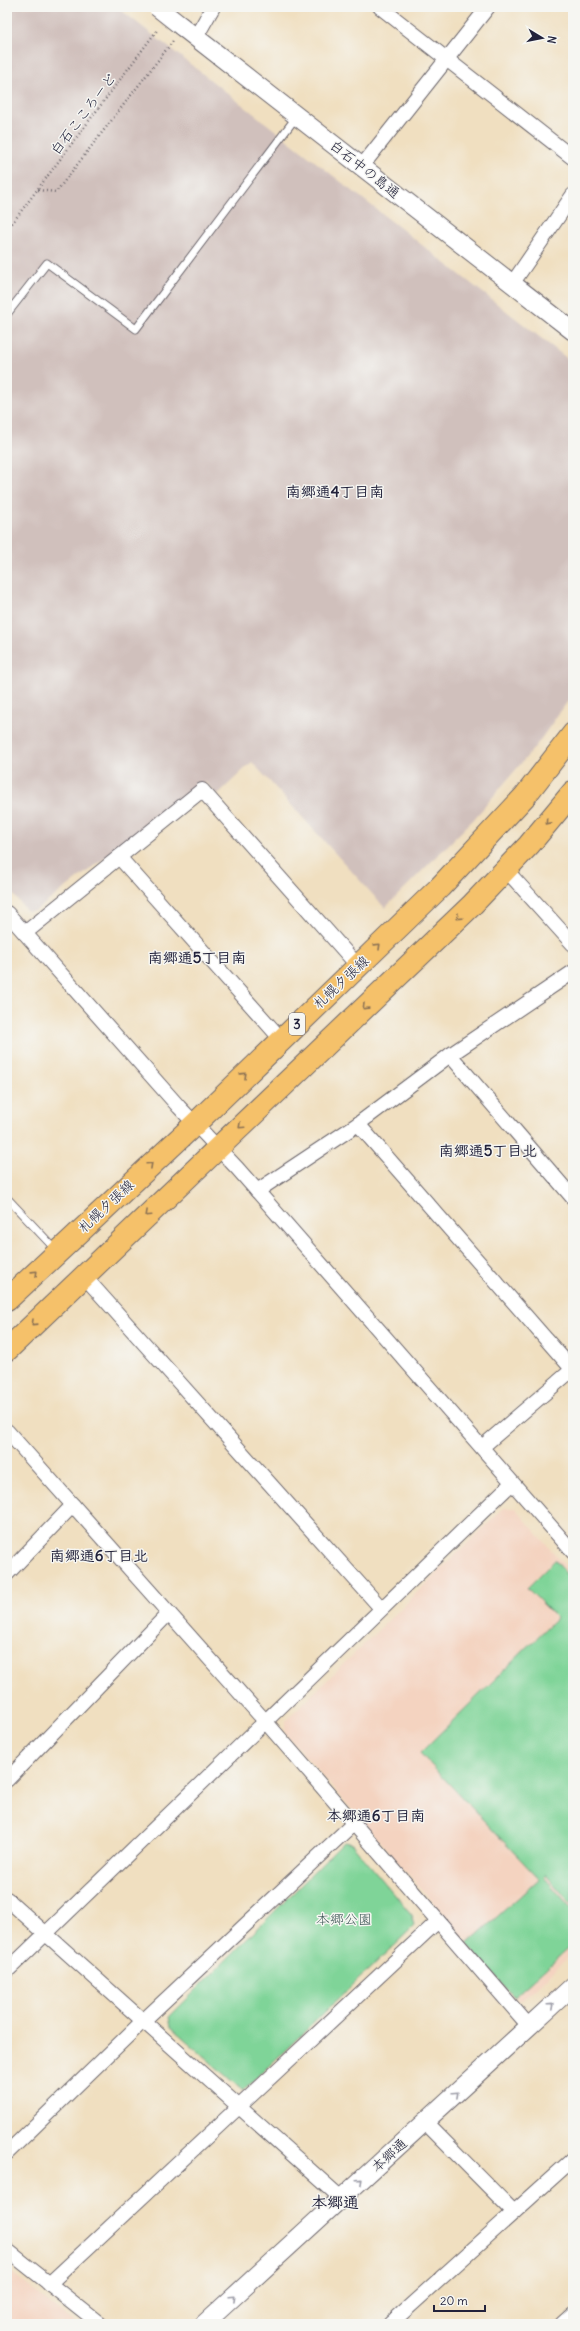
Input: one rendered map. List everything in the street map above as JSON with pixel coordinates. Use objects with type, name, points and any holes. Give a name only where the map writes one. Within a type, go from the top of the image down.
[{"type":"main road","name":"札幌夕張線","points":[[7,1300],[195,1124],[281,1039],[440,887],[499,826],[573,734]]},
{"type":"main road","points":[[7,1350],[216,1148],[472,906],[506,870],[573,792]]},
{"type":"street","points":[[187,30],[213,7]]},
{"type":"street","points":[[380,7],[573,158]]},
{"type":"street","points":[[362,166],[488,7]]},
{"type":"street","name":"白石中の島通","points":[[159,15],[187,30],[573,331]]},
{"type":"street","points":[[512,284],[573,195]]},
{"type":"street","points":[[25,933],[202,790],[358,966]]},
{"type":"street","points":[[119,857],[281,1039]]},
{"type":"street","points":[[506,870],[573,944]]},
{"type":"street","points":[[7,913],[216,1148],[257,1191],[573,1552]]},
{"type":"street","points":[[257,1191],[358,1124],[450,1055],[573,972]]},
{"type":"street","points":[[450,1055],[573,1196]]},
{"type":"street","points":[[358,1124],[573,1369],[482,1447]]},
{"type":"street","points":[[83,1276],[381,1608]]},
{"type":"street","points":[[7,1431],[264,1721],[529,2026]]},
{"type":"street","points":[[7,1971],[512,1482]]},
{"type":"street","points":[[7,1574],[73,1506]]},
{"type":"street","points":[[7,1780],[169,1613]]},
{"type":"street","points":[[7,2153],[143,2021],[354,1824]]},
{"type":"street","points":[[7,1899],[341,2198]]},
{"type":"street","points":[[49,2284],[438,1921]]},
{"type":"street","name":"本郷通","points":[[204,2324],[573,1986]]},
{"type":"street","points":[[425,2122],[514,2212]]},
{"type":"street","points":[[390,2324],[573,2159]]},
{"type":"street","points":[[7,2250],[100,2324]]},
{"type":"street","points":[[562,2324],[573,2314]]},
{"type":"lane","points":[[7,314],[47,263],[136,329],[297,116]]},
{"type":"lane","points":[[7,1198],[57,1252]]},
{"type":"path","name":"白石こころーど","points":[[7,230],[38,190],[159,15]]},
{"type":"path","points":[[38,190],[56,192],[187,30]]},
{"type":"shaded area","points":[[12,7],[117,7],[573,363],[573,694],[535,747],[474,819],[385,908],[252,762],[217,795],[205,782],[35,911],[27,911],[7,887],[7,13]]},
{"type":"shaded area","points":[[504,1508],[515,1508],[573,1575],[573,1953],[520,2002],[285,1733],[285,1721]]},
{"type":"shaded area","points":[[7,2269],[76,2324],[7,2324]]},
{"type":"green space","points":[[555,1560],[573,1582],[573,1906],[546,1875],[544,1877],[573,1910],[573,1944],[514,1997],[467,1944],[539,1879],[420,1753],[557,1618],[527,1588]]},
{"type":"green space","name":"本郷公園","points":[[344,1842],[352,1844],[412,1915],[415,1925],[243,2091],[171,2027],[169,2017]]},
{"type":"district","name":"南郷通4丁目南","points":[[335,492]]},
{"type":"district","name":"南郷通5丁目南","points":[[197,958]]},
{"type":"district","name":"南郷通5丁目北","points":[[488,1151]]},
{"type":"district","name":"南郷通6丁目北","points":[[99,1556]]},
{"type":"district","name":"本郷通6丁目南","points":[[376,1816]]},
{"type":"district","name":"本郷通","points":[[335,2202]]}]
